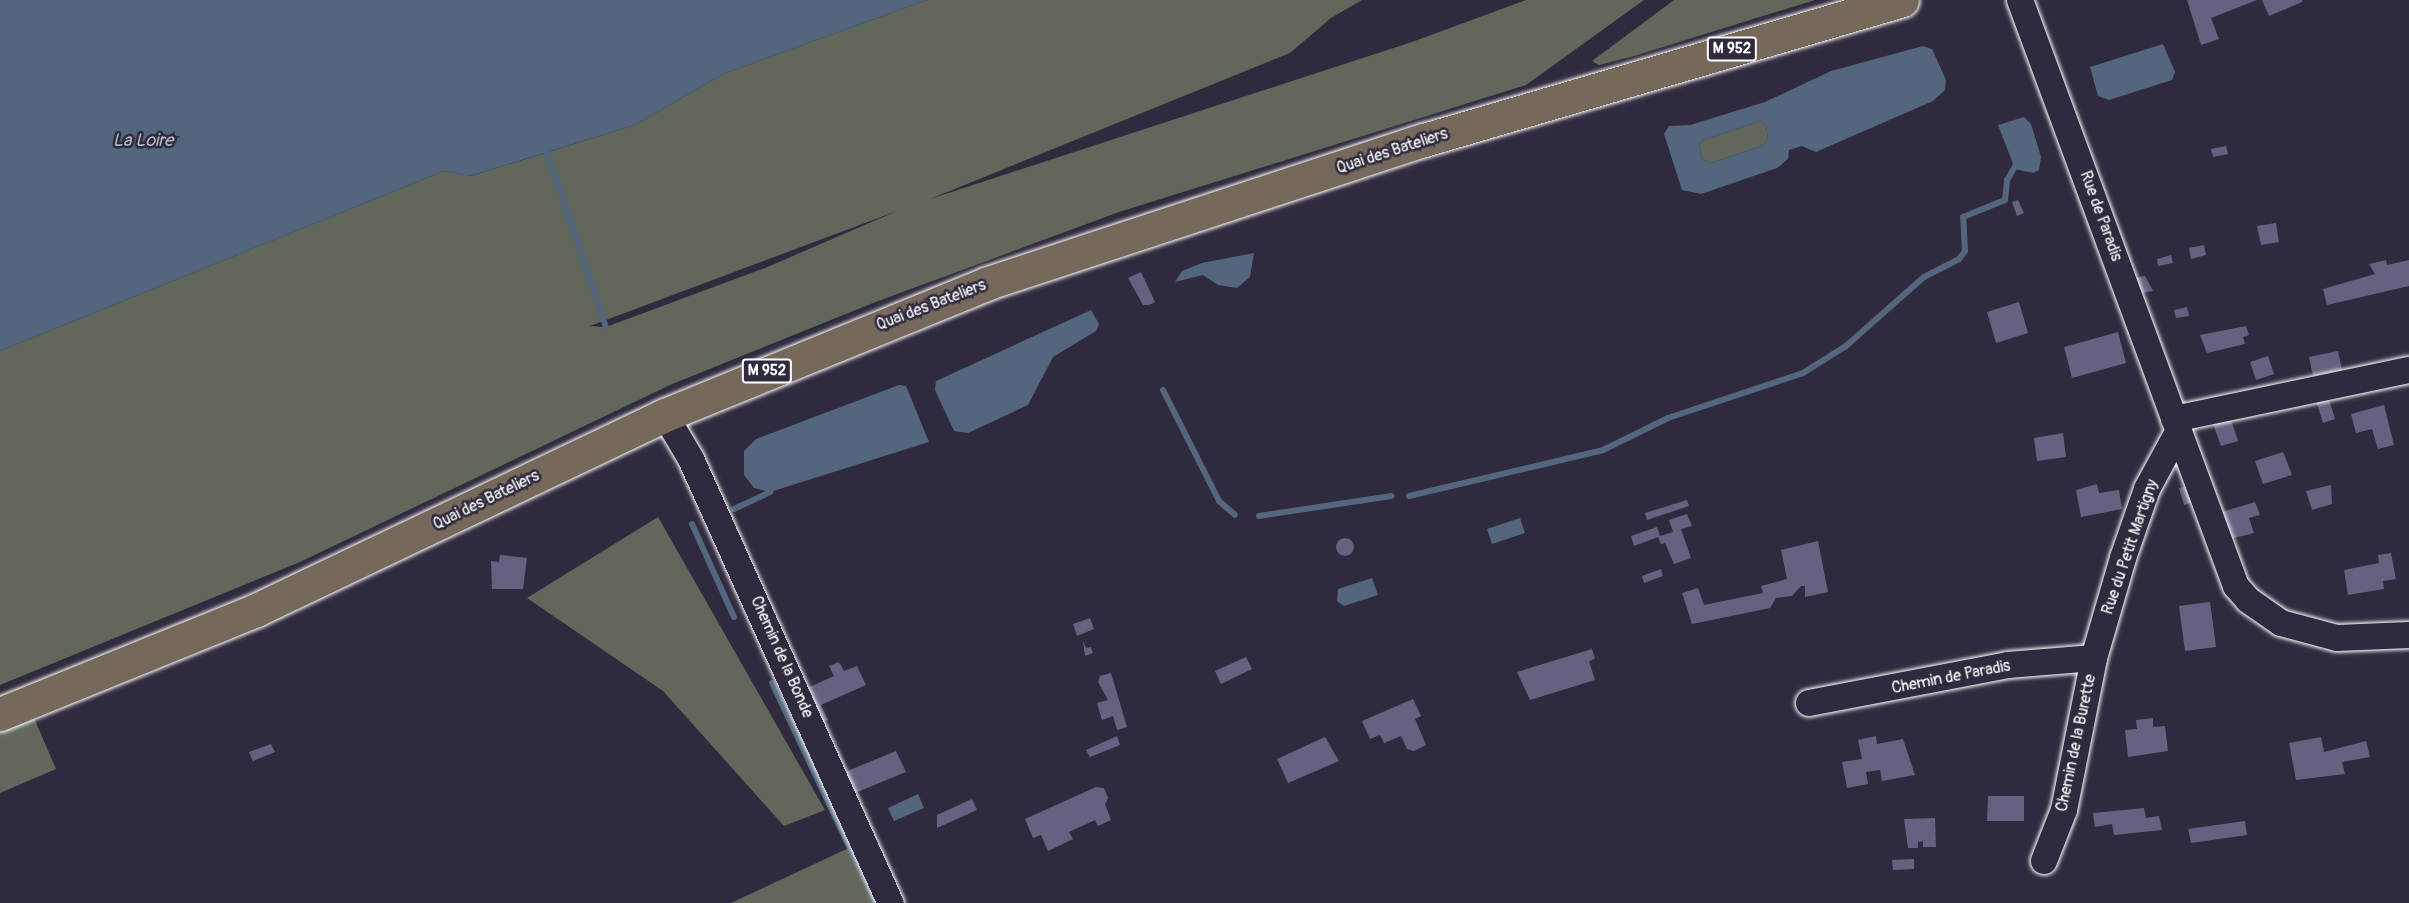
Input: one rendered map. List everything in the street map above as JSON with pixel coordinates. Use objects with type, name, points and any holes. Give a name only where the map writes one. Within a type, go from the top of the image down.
[{"type":"main road","name":"Quai des Bateliers","points":[[0,714],[256,610],[665,415],[834,342],[1136,232],[1424,140],[1902,0]]},
{"type":"street","name":"Rue de Paradis","points":[[2027,4],[2176,426]]},
{"type":"street","points":[[2409,370],[2176,426],[2224,559],[2248,600],[2281,623],[2337,638],[2409,635]]},
{"type":"street","name":"Chemin de la Bonde","points":[[665,415],[692,459],[891,903]]},
{"type":"street","name":"Rue du Petit Martigny","points":[[2094,658],[2147,489],[2176,426]]},
{"type":"street","name":"Chemin de Paradis","points":[[1809,703],[2008,665],[2094,658]]},
{"type":"street","name":"Chemin de la Burette","points":[[2044,861],[2064,810],[2094,658]]},
{"type":"green space","points":[[927,0],[1362,0],[1331,18],[1290,53],[930,199],[1412,42],[1526,0],[1644,0],[1526,85],[1119,212],[873,303],[670,385],[300,562],[0,685],[0,351],[444,171],[471,176],[635,125],[723,74]],"holes":[[[897,211],[765,268],[606,327],[590,326]]]},
{"type":"green space","points":[[1674,0],[1815,0],[1634,56],[1599,65],[1592,61]]},
{"type":"green space","points":[[1760,121],[1766,126],[1768,139],[1762,146],[1711,163],[1702,159],[1699,145],[1703,140]]},
{"type":"green space","points":[[658,517],[825,810],[784,826],[663,691],[527,598]]},
{"type":"green space","points":[[34,718],[56,769],[0,793],[0,732]]},
{"type":"green space","points":[[853,846],[879,903],[731,903]]},
{"type":"water","name":"La Loire","points":[[0,0],[927,0],[723,74],[635,125],[470,176],[444,171],[0,351]]},
{"type":"water","points":[[2163,44],[2175,72],[2172,80],[2109,100],[2098,96],[2090,67]]},
{"type":"water","points":[[1923,46],[1932,49],[1946,80],[1945,90],[1933,101],[1816,152],[1802,146],[1789,150],[1788,159],[1777,168],[1701,194],[1682,190],[1664,134],[1669,126],[1690,125],[1765,102],[1831,71]],"holes":[[[1760,121],[1766,126],[1768,139],[1762,146],[1711,163],[1702,159],[1699,145],[1703,140]]]},
{"type":"water","points":[[2024,117],[2031,124],[2041,157],[2039,170],[2033,173],[2015,169],[1998,125]]},
{"type":"water","points":[[1254,253],[1250,277],[1237,288],[1218,285],[1203,275],[1175,282],[1182,271],[1202,263]]},
{"type":"water","points":[[1091,310],[1099,324],[1096,331],[1053,357],[1028,405],[968,433],[954,431],[935,390],[936,381]]},
{"type":"water","points":[[899,385],[906,386],[929,442],[770,492],[754,488],[744,475],[744,451],[756,439]]},
{"type":"water","points":[[1520,518],[1525,533],[1492,544],[1487,529]]},
{"type":"water","points":[[1372,578],[1378,595],[1344,606],[1337,601],[1338,589]]},
{"type":"water","points":[[918,794],[924,808],[894,821],[888,808]]},
{"type":"building","points":[[2187,0],[2257,0],[2211,18],[2219,39],[2201,45]]},
{"type":"building","points":[[2262,0],[2302,0],[2302,2],[2269,16]]},
{"type":"building","points":[[2226,146],[2228,154],[2213,157],[2211,149]]},
{"type":"building","points":[[2018,200],[2024,213],[2017,216],[2012,202]]},
{"type":"building","points":[[2276,223],[2279,242],[2261,245],[2257,226]]},
{"type":"building","points":[[2204,245],[2206,255],[2191,259],[2189,248]]},
{"type":"building","points":[[2171,255],[2173,263],[2158,266],[2157,259]]},
{"type":"building","points":[[2386,260],[2387,265],[2409,260],[2409,286],[2327,305],[2323,289],[2375,274],[2369,264]]},
{"type":"building","points":[[1141,272],[1155,302],[1149,305],[1143,305],[1128,278]]},
{"type":"building","points":[[2145,276],[2153,291],[2136,294],[2133,278]]},
{"type":"building","points":[[2019,302],[2028,333],[1996,343],[1987,312]]},
{"type":"building","points":[[2187,307],[2189,316],[2176,318],[2174,310]]},
{"type":"building","points":[[2246,326],[2249,335],[2243,337],[2245,344],[2207,353],[2200,335]]},
{"type":"building","points":[[2118,332],[2126,363],[2072,378],[2064,347]]},
{"type":"building","points":[[2338,351],[2342,370],[2313,376],[2309,357]]},
{"type":"building","points":[[2268,356],[2274,374],[2256,380],[2250,362]]},
{"type":"building","points":[[2328,396],[2335,419],[2323,423],[2315,398]]},
{"type":"building","points":[[2384,405],[2394,445],[2378,449],[2372,429],[2356,433],[2351,414]]},
{"type":"building","points":[[2230,417],[2238,441],[2221,446],[2212,421]]},
{"type":"building","points":[[2063,433],[2066,457],[2037,461],[2034,438]]},
{"type":"building","points":[[2283,452],[2292,475],[2263,484],[2255,461]]},
{"type":"building","points":[[2097,484],[2099,493],[2119,490],[2122,509],[2081,517],[2076,490]]},
{"type":"building","points":[[2331,485],[2332,504],[2312,510],[2306,491]]},
{"type":"building","points":[[2188,486],[2194,502],[2184,505],[2179,488]]},
{"type":"building","points":[[1687,500],[1689,506],[1647,520],[1645,513]]},
{"type":"building","points":[[2255,502],[2260,515],[2249,518],[2254,533],[2230,539],[2215,514]]},
{"type":"building","points":[[1687,514],[1692,526],[1681,529],[1691,558],[1674,564],[1665,543],[1661,544],[1658,537],[1634,546],[1631,536],[1657,527],[1660,536],[1673,532],[1669,520]]},
{"type":"building","points":[[1345,538],[1351,541],[1354,547],[1351,553],[1345,556],[1339,553],[1336,547],[1339,541]]},
{"type":"building","points":[[1818,541],[1828,592],[1805,597],[1805,586],[1801,586],[1792,596],[1776,598],[1770,608],[1692,624],[1682,593],[1698,588],[1704,605],[1763,593],[1761,586],[1787,579],[1781,550]]},
{"type":"building","points":[[2391,553],[2396,579],[2383,581],[2384,589],[2348,595],[2344,570],[2379,563],[2378,555]]},
{"type":"building","points":[[500,555],[527,558],[523,589],[492,589],[491,561],[499,562]]},
{"type":"building","points":[[1661,569],[1663,576],[1644,583],[1642,576]]},
{"type":"building","points":[[2210,602],[2216,647],[2185,651],[2179,606]]},
{"type":"building","points":[[1090,618],[1094,629],[1077,636],[1073,624]]},
{"type":"building","points":[[1083,641],[1086,648],[1091,647],[1093,653],[1085,656]]},
{"type":"building","points":[[1592,649],[1595,659],[1589,661],[1595,680],[1530,700],[1517,672]]},
{"type":"building","points":[[1246,657],[1252,669],[1221,684],[1215,671]]},
{"type":"building","points":[[839,662],[844,671],[857,666],[866,685],[821,705],[828,720],[821,723],[805,689],[834,676],[829,666]]},
{"type":"building","points":[[1111,673],[1127,727],[1117,730],[1113,716],[1102,720],[1097,703],[1108,700],[1098,682],[1100,676]]},
{"type":"building","points":[[1413,699],[1421,716],[1415,719],[1426,745],[1414,751],[1407,749],[1401,736],[1384,743],[1380,735],[1370,739],[1362,721]]},
{"type":"building","points":[[2153,718],[2153,727],[2165,726],[2168,751],[2128,757],[2125,730],[2137,729],[2136,720]]},
{"type":"building","points":[[1117,736],[1120,745],[1090,757],[1086,750]]},
{"type":"building","points":[[1876,736],[1877,744],[1903,739],[1915,775],[1882,781],[1880,770],[1866,772],[1868,784],[1847,788],[1842,762],[1862,759],[1858,740]]},
{"type":"building","points":[[1325,737],[1339,761],[1288,783],[1277,759]]},
{"type":"building","points":[[2321,737],[2324,752],[2366,741],[2370,757],[2342,762],[2345,774],[2296,780],[2289,743]]},
{"type":"building","points":[[271,744],[275,752],[253,761],[249,752]]},
{"type":"building","points":[[896,751],[906,772],[855,793],[845,772]]},
{"type":"building","points":[[1096,787],[1104,788],[1108,798],[1105,804],[1111,820],[1098,826],[1095,820],[1069,832],[1073,839],[1048,851],[1041,835],[1033,838],[1025,819]]},
{"type":"building","points":[[1988,796],[2024,796],[2024,821],[1987,821]]},
{"type":"building","points":[[972,799],[977,810],[937,828],[937,815]]},
{"type":"building","points":[[2144,808],[2146,818],[2159,816],[2162,830],[2114,835],[2112,824],[2095,827],[2093,813]]},
{"type":"building","points":[[1935,818],[1936,847],[1923,847],[1923,841],[1918,842],[1918,848],[1908,848],[1904,819]]},
{"type":"building","points":[[2245,821],[2247,835],[2191,843],[2188,829]]},
{"type":"building","points":[[1914,859],[1914,869],[1893,870],[1892,860]]},
{"type":"waterway","points":[[544,143],[606,327]]},
{"type":"waterway","points":[[1409,496],[1603,450],[1668,418],[1803,373],[1846,346],[1924,277],[1959,259],[1965,251],[1963,217],[2005,200],[2007,180],[2018,162]]},
{"type":"waterway","points":[[1163,390],[1219,501],[1235,515]]},
{"type":"waterway","points":[[734,509],[770,492]]},
{"type":"waterway","points":[[1259,516],[1392,496]]},
{"type":"waterway","points":[[692,524],[734,617]]},
{"type":"waterway","points":[[772,683],[876,903]]}]
